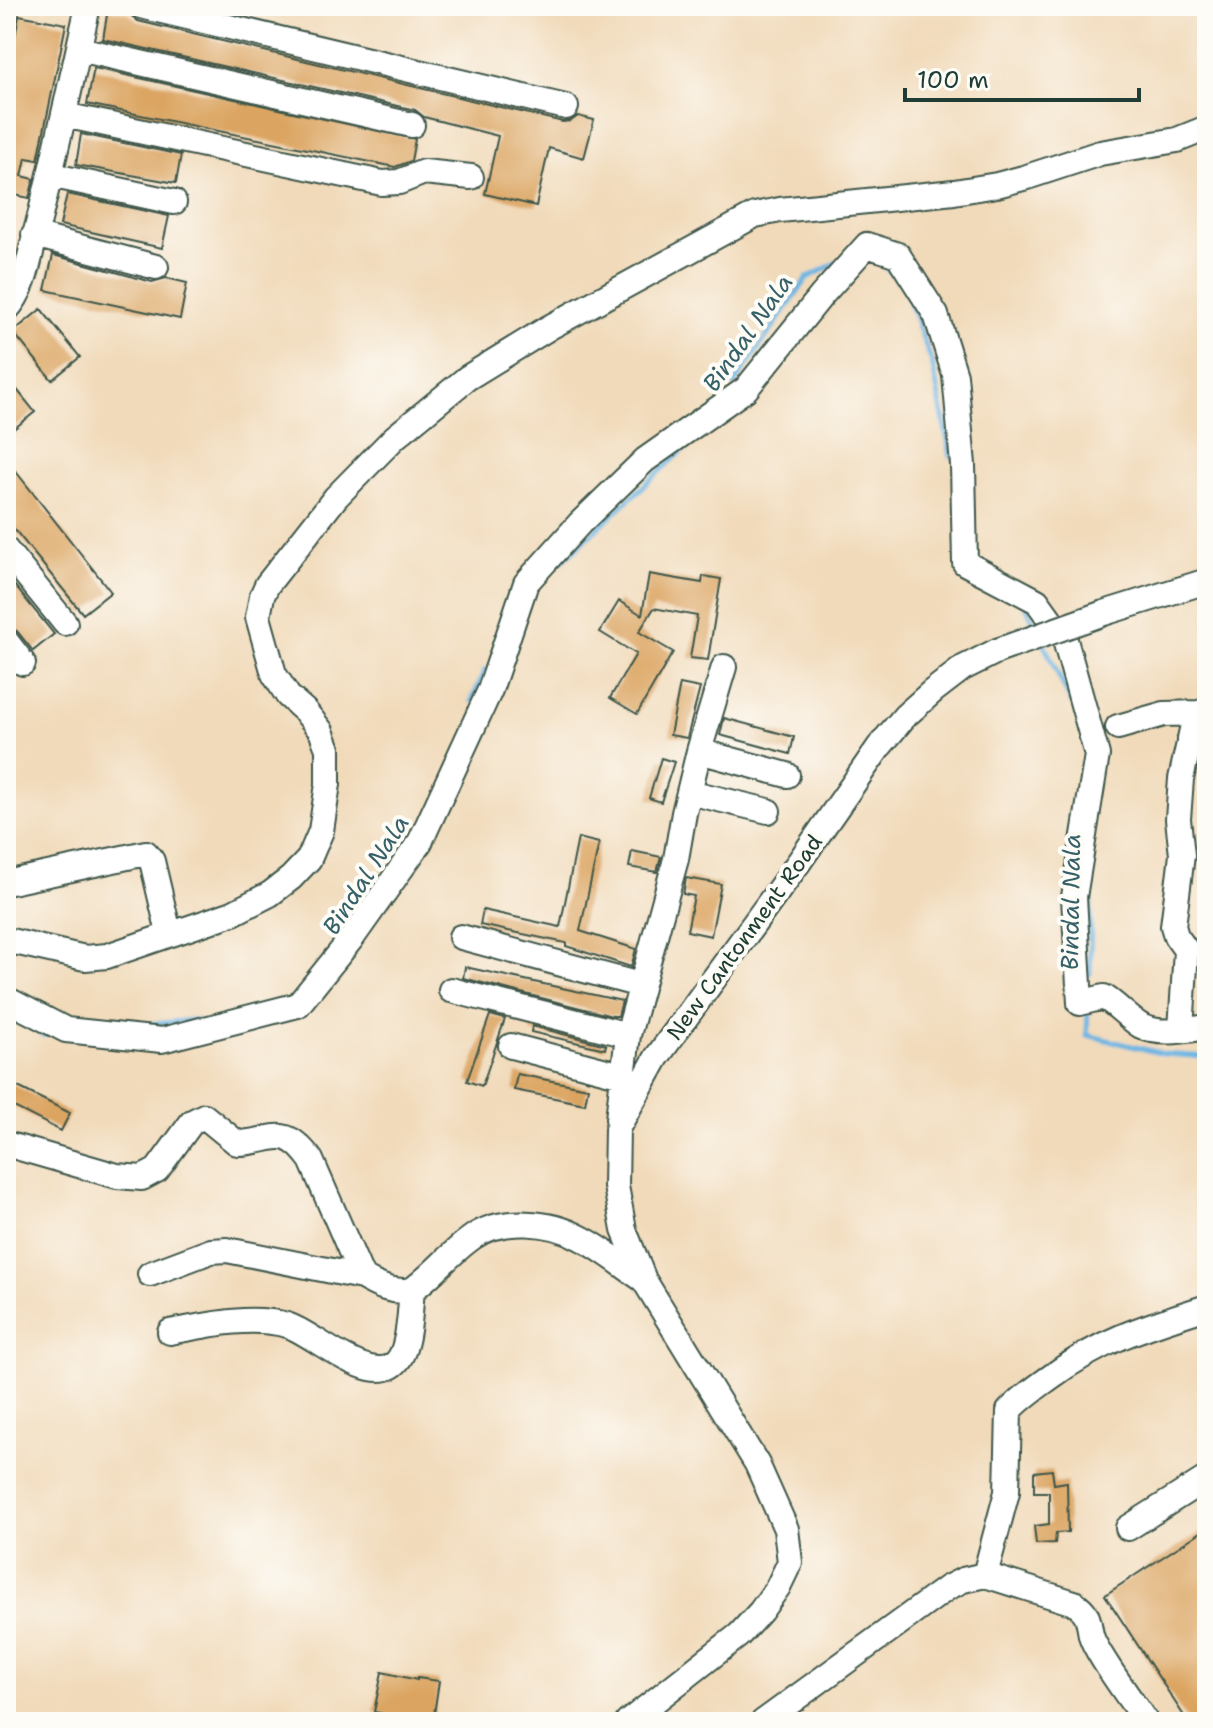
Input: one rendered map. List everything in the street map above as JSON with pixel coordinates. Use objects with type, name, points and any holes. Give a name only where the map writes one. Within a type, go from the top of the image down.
[{"type":"street","points":[[6,310],[17,295],[34,235],[88,6]]},
{"type":"street","points":[[141,6],[566,107]]},
{"type":"street","points":[[79,49],[412,125]]},
{"type":"street","points":[[64,115],[382,183],[399,182],[424,172],[471,177]]},
{"type":"street","points":[[6,940],[85,958],[107,956],[233,913],[270,894],[309,859],[321,831],[328,784],[328,749],[321,731],[288,696],[274,674],[258,617],[262,596],[336,497],[395,437],[467,378],[550,327],[755,215],[997,185],[1100,153],[1177,140],[1207,128]]},
{"type":"street","points":[[50,175],[174,202]]},
{"type":"street","points":[[34,235],[156,267]]},
{"type":"street","points":[[6,999],[66,1030],[162,1040],[298,1005],[352,938],[420,842],[490,690],[526,583],[580,523],[645,460],[746,389],[867,245],[898,255],[936,315],[955,375],[963,465],[965,563],[1037,601],[1065,640],[1097,755],[1074,897],[1080,1003],[1104,997],[1143,1027],[1160,1030],[1207,1027]]},
{"type":"street","points":[[6,550],[65,623]]},
{"type":"street","name":"New Cantonment Road","points":[[628,1722],[739,1635],[778,1587],[790,1562],[786,1529],[757,1464],[644,1280],[624,1230],[616,1186],[617,1129],[657,1057],[879,747],[905,716],[963,668],[997,651],[1207,581]]},
{"type":"street","points":[[6,641],[23,663]]},
{"type":"street","points":[[617,1129],[628,1035],[676,859],[699,751],[724,667]]},
{"type":"street","points":[[1118,727],[1164,714],[1203,712]]},
{"type":"street","points":[[1181,1030],[1186,950],[1173,926],[1182,855],[1178,802],[1193,725],[1203,712]]},
{"type":"street","points":[[699,751],[787,775]]},
{"type":"street","points":[[689,792],[768,811]]},
{"type":"street","points":[[6,883],[146,853],[152,861],[169,933]]},
{"type":"street","points":[[461,937],[640,985]]},
{"type":"street","points":[[451,990],[628,1035]]},
{"type":"street","points":[[511,1046],[622,1075]]},
{"type":"street","points":[[6,1144],[128,1178],[142,1178],[157,1170],[198,1117],[210,1118],[237,1143],[269,1136],[289,1138],[299,1143],[311,1160],[362,1277]]},
{"type":"street","name":"New Cantonment Road","points":[[412,1290],[473,1237],[495,1226],[522,1223],[580,1236],[644,1280]]},
{"type":"street","points":[[150,1274],[211,1251],[227,1250],[362,1277],[388,1289],[412,1290],[405,1347],[396,1362],[384,1369],[358,1366],[289,1325],[265,1321],[170,1332]]},
{"type":"street","points":[[985,1575],[1007,1492],[1009,1411],[1065,1366],[1098,1346],[1207,1307]]},
{"type":"street","points":[[1128,1528],[1207,1478]]},
{"type":"street","points":[[763,1722],[947,1588],[985,1575],[1074,1603],[1084,1611],[1089,1617],[1094,1642],[1146,1722]]},
{"type":"building","points":[[108,9],[128,13],[138,21],[563,122],[578,116],[594,120],[584,158],[549,148],[536,206],[485,194],[498,136],[424,117],[415,110],[103,39]]},
{"type":"building","points":[[19,15],[66,24],[38,160],[26,158],[22,176],[34,179],[29,198],[6,193],[6,86]]},
{"type":"building","points":[[94,68],[415,139],[411,161],[395,167],[87,104]]},
{"type":"building","points":[[81,134],[181,155],[176,183],[76,165]]},
{"type":"building","points":[[67,194],[169,216],[162,248],[60,225]]},
{"type":"building","points":[[53,255],[152,282],[166,278],[187,283],[180,319],[45,290]]},
{"type":"building","points":[[41,309],[80,357],[52,380],[13,332]]},
{"type":"building","points":[[6,376],[35,412],[6,435]]},
{"type":"building","points":[[6,459],[111,592],[83,614],[6,519]]},
{"type":"building","points":[[649,574],[702,583],[703,576],[721,579],[708,660],[690,658],[697,616],[654,608],[639,632],[673,652],[637,714],[610,698],[636,654],[600,632],[619,601],[642,615]]},
{"type":"building","points":[[6,575],[54,634],[33,651],[17,631],[6,626]]},
{"type":"building","points":[[680,684],[700,688],[687,738],[670,735]]},
{"type":"building","points":[[724,718],[794,737],[790,754],[720,735]]},
{"type":"building","points":[[661,758],[674,762],[661,802],[649,798]]},
{"type":"building","points":[[578,838],[599,843],[580,931],[636,949],[631,967],[566,946],[566,943],[480,925],[483,910],[560,927]]},
{"type":"building","points":[[632,851],[661,857],[657,872],[629,867]]},
{"type":"building","points":[[686,878],[721,884],[711,936],[687,931],[694,896],[683,894]]},
{"type":"building","points":[[465,967],[622,1001],[618,1016],[463,978]]},
{"type":"building","points":[[490,1015],[505,1019],[482,1086],[467,1081]]},
{"type":"building","points":[[532,1026],[606,1045],[605,1049],[531,1032]]},
{"type":"building","points":[[517,1074],[588,1088],[585,1104],[514,1090]]},
{"type":"building","points":[[6,1081],[70,1113],[61,1131],[6,1103]]},
{"type":"building","points":[[1052,1470],[1054,1484],[1067,1482],[1068,1532],[1056,1533],[1055,1543],[1036,1544],[1034,1526],[1049,1524],[1049,1492],[1034,1492],[1034,1472]]},
{"type":"building","points":[[1207,1528],[1207,1722],[1188,1722],[1105,1595]]},
{"type":"building","points":[[382,1672],[417,1680],[439,1681],[433,1721],[374,1712]]},
{"type":"waterway","name":"Bindal Nala","points":[[878,259],[904,286],[932,363],[951,456]]},
{"type":"waterway","name":"Bindal Nala","points":[[734,384],[807,278],[836,263]]},
{"type":"waterway","name":"Bindal Nala","points":[[562,561],[699,435]]},
{"type":"waterway","name":"Bindal Nala","points":[[1026,606],[1037,629]]},
{"type":"waterway","name":"Bindal Nala","points":[[1043,642],[1071,702]]},
{"type":"waterway","name":"Bindal Nala","points":[[472,701],[485,670]]},
{"type":"waterway","name":"Bindal Nala","points":[[1090,974],[1091,864]]},
{"type":"waterway","name":"Bindal Nala","points":[[1088,1008],[1087,1035],[1164,1054],[1207,1057]]},
{"type":"waterway","name":"Bindal Nala","points":[[132,1026],[194,1020]]},
{"type":"waterway","name":"Bindal Nala","points":[[29,1023],[43,1035],[55,1033]]}]
